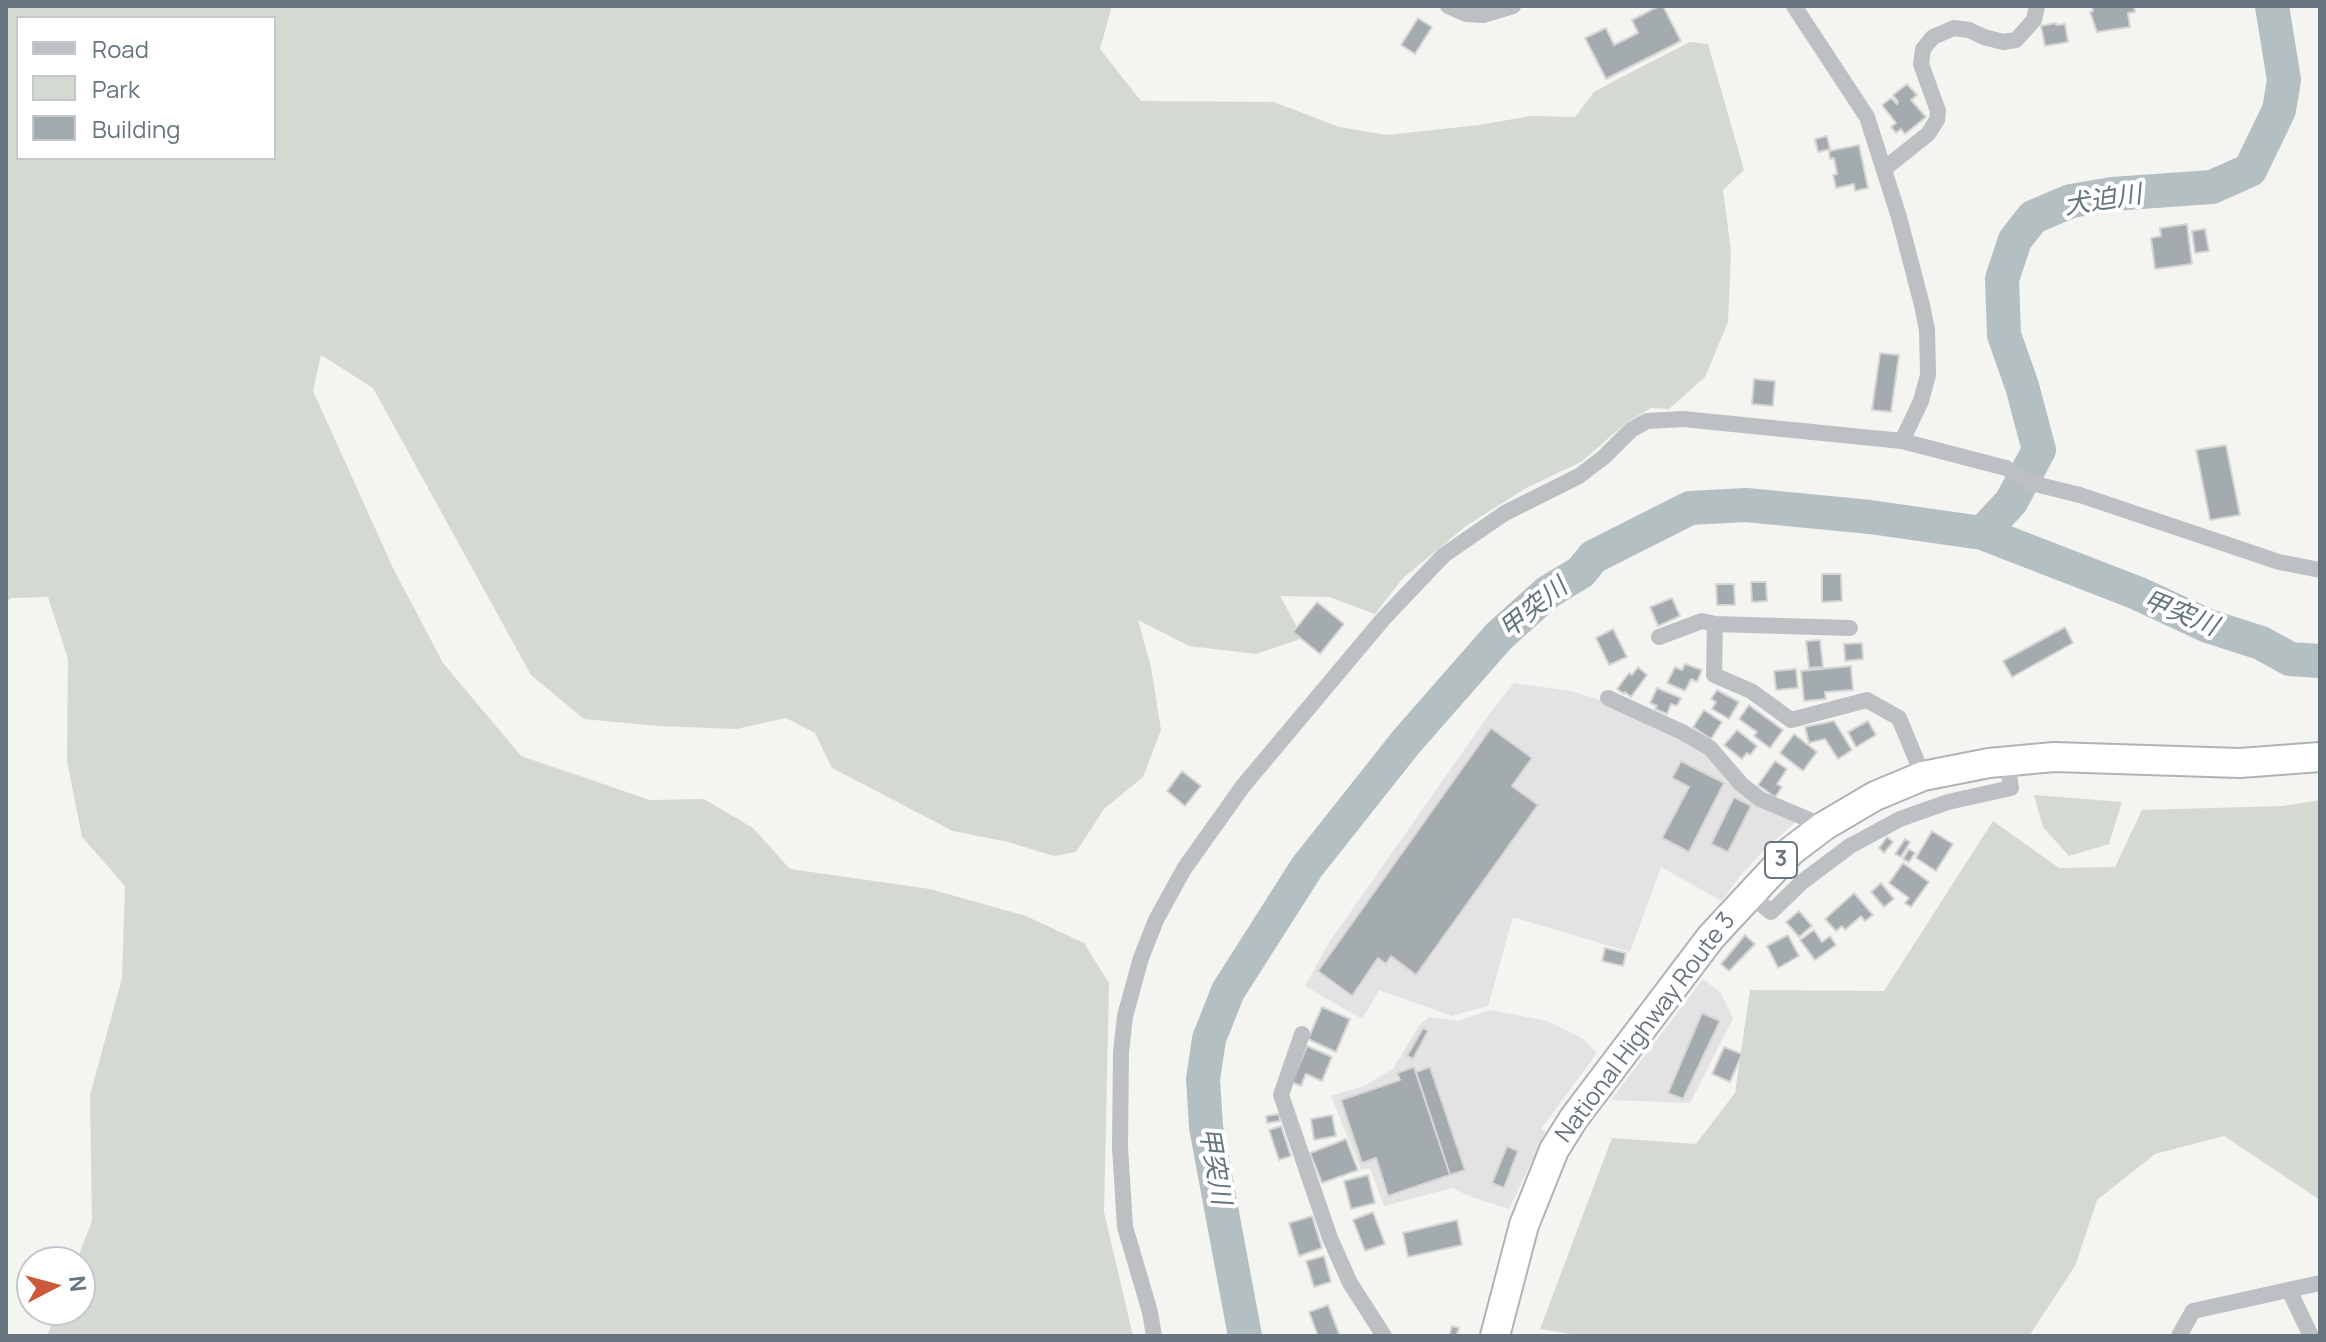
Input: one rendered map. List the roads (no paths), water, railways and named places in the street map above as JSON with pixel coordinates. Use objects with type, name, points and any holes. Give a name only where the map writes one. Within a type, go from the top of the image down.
[{"type":"highway","name":"National Highway Route 3","points":[[1495,1336],[1524,1225],[1554,1150],[1669,989],[1749,894],[1791,851],[1824,826],[1875,796],[1923,776],[2007,761],[2054,757],[2240,763],[2320,757]]},
{"type":"street","points":[[1448,6],[1466,14],[1483,15],[1513,6]]},
{"type":"street","points":[[1794,6],[1867,117],[1899,217],[1927,330],[1928,375],[1921,401],[1902,441]]},
{"type":"street","points":[[1884,169],[1928,134],[1937,120],[1938,111],[1921,64],[1923,49],[1933,37],[1954,28],[2003,42],[2016,40],[2034,20],[2037,6]]},
{"type":"street","points":[[1154,1336],[1125,1227],[1121,1189],[1120,1091],[1125,1016],[1141,958],[1156,920],[1184,869],[1243,786],[1384,618],[1444,555],[1505,513],[1579,476],[1631,430],[1647,421],[1709,420],[1902,441],[2006,468],[2031,483],[2080,495],[2279,562],[2320,570]]},
{"type":"street","points":[[1659,637],[1702,621],[1850,628]]},
{"type":"street","points":[[1715,624],[1714,675],[1751,691],[1791,720],[1867,700],[1899,718],[1923,776]]},
{"type":"street","points":[[1608,698],[1710,748],[1741,784],[1760,799],[1824,826]]},
{"type":"street","points":[[1749,894],[1771,912],[1802,882],[1850,846],[1900,819],[1948,802],[2011,788],[2007,761]]},
{"type":"street","points":[[1302,1034],[1281,1095],[1330,1238],[1350,1283],[1384,1336]]},
{"type":"street","points":[[2179,1336],[2193,1311],[2320,1283]]},
{"type":"street","points":[[2289,1290],[2311,1336]]},
{"type":"waterway","name":"犬迫川","points":[[1982,533],[2011,502],[2039,450],[2004,335],[2002,279],[2015,240],[2033,217],[2071,201],[2112,194],[2212,187],[2250,170],[2279,110],[2284,80],[2272,6]]},
{"type":"waterway","name":"甲突川","points":[[1245,1336],[1206,1127],[1203,1079],[1209,1039],[1228,991],[1307,867],[1406,742],[1499,636],[1548,592],[1581,572],[1593,557],[1690,508],[1746,505],[1870,517],[1982,533],[2137,593],[2208,626],[2261,643],[2290,659],[2320,661]]}]
